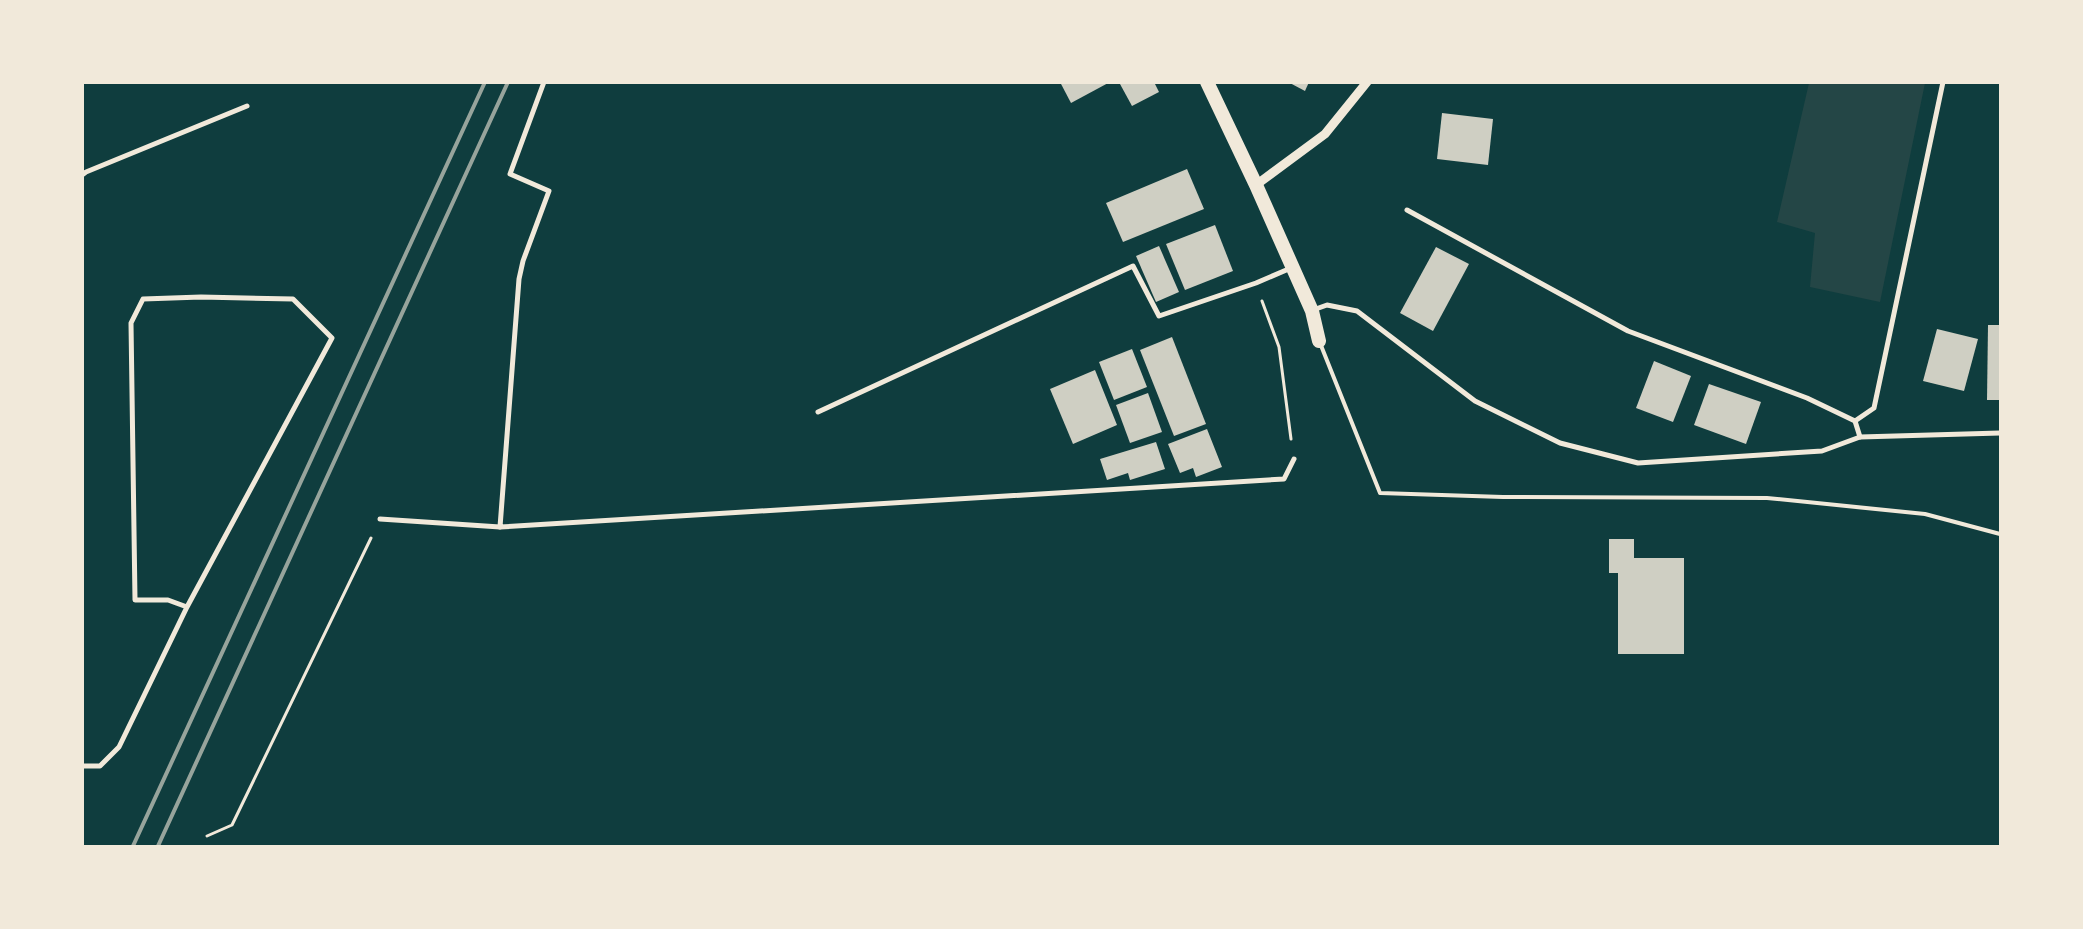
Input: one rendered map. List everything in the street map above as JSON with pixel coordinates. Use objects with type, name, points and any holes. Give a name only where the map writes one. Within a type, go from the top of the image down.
[{"type":"highway","points":[[1207,82],[1256,186],[1291,268],[1312,310],[1319,341]]},
{"type":"street","points":[[500,528],[520,278],[523,260],[549,191],[510,174],[544,82]]},
{"type":"street","points":[[1256,186],[1325,134],[1367,82]]},
{"type":"street","points":[[1854,421],[1874,408],[1943,82]]},
{"type":"street","points":[[82,175],[247,106]]},
{"type":"street","points":[[1407,210],[1628,332],[1807,398],[1854,421],[1860,437]]},
{"type":"street","points":[[818,412],[1133,266],[1159,316],[1256,283],[1291,268]]},
{"type":"street","points":[[82,766],[100,766],[119,747],[187,607],[332,338],[293,300],[201,297],[143,300],[131,323],[135,600],[168,600],[187,607]]},
{"type":"street","points":[[1312,310],[1327,305],[1357,311],[1475,401],[1560,442],[1638,463],[1822,451],[1860,437],[2000,433]]},
{"type":"street","points":[[380,519],[500,528],[1284,479],[1294,459]]},
{"type":"lane","points":[[1319,341],[1380,493],[1502,497],[1767,498],[1925,514],[2000,534]]},
{"type":"path","points":[[1256,283],[1279,347],[1294,459]]},
{"type":"path","points":[[207,836],[232,825],[380,519]]},
{"type":"shaded area","points":[[1809,83],[1925,83],[1880,302],[1810,287],[1815,233],[1777,222]]},
{"type":"building","points":[[1060,82],[1110,82],[1071,103]]},
{"type":"building","points":[[1122,82],[1154,82],[1159,92],[1132,106],[1120,84]]},
{"type":"building","points":[[1288,82],[1309,82],[1305,91]]},
{"type":"building","points":[[1442,113],[1493,119],[1488,165],[1437,159]]},
{"type":"building","points":[[1187,169],[1204,209],[1123,242],[1106,203]]},
{"type":"building","points":[[1215,225],[1233,271],[1185,290],[1166,244]]},
{"type":"building","points":[[1159,246],[1179,292],[1156,302],[1136,256]]},
{"type":"building","points":[[1436,247],[1469,264],[1433,331],[1400,313]]},
{"type":"building","points":[[1988,325],[2000,325],[2000,400],[1987,400]]},
{"type":"building","points":[[1937,329],[1978,339],[1964,391],[1923,381]]},
{"type":"building","points":[[1172,337],[1206,424],[1174,436],[1140,350]]},
{"type":"building","points":[[1132,349],[1147,387],[1114,400],[1099,362]]},
{"type":"building","points":[[1654,361],[1691,376],[1673,422],[1636,408]]},
{"type":"building","points":[[1095,370],[1117,425],[1073,444],[1050,389]]},
{"type":"building","points":[[1709,384],[1761,402],[1746,444],[1694,425]]},
{"type":"building","points":[[1148,393],[1162,432],[1130,443],[1116,405]]},
{"type":"building","points":[[1207,429],[1222,467],[1196,477],[1193,468],[1180,473],[1168,444]]},
{"type":"building","points":[[1156,442],[1165,469],[1130,480],[1128,473],[1107,480],[1100,459]]},
{"type":"building","points":[[1609,539],[1634,539],[1634,558],[1684,558],[1684,654],[1618,654],[1618,573],[1609,573]]},
{"type":"railway","points":[[133,846],[485,82]]},
{"type":"railway","points":[[158,846],[508,82]]}]
